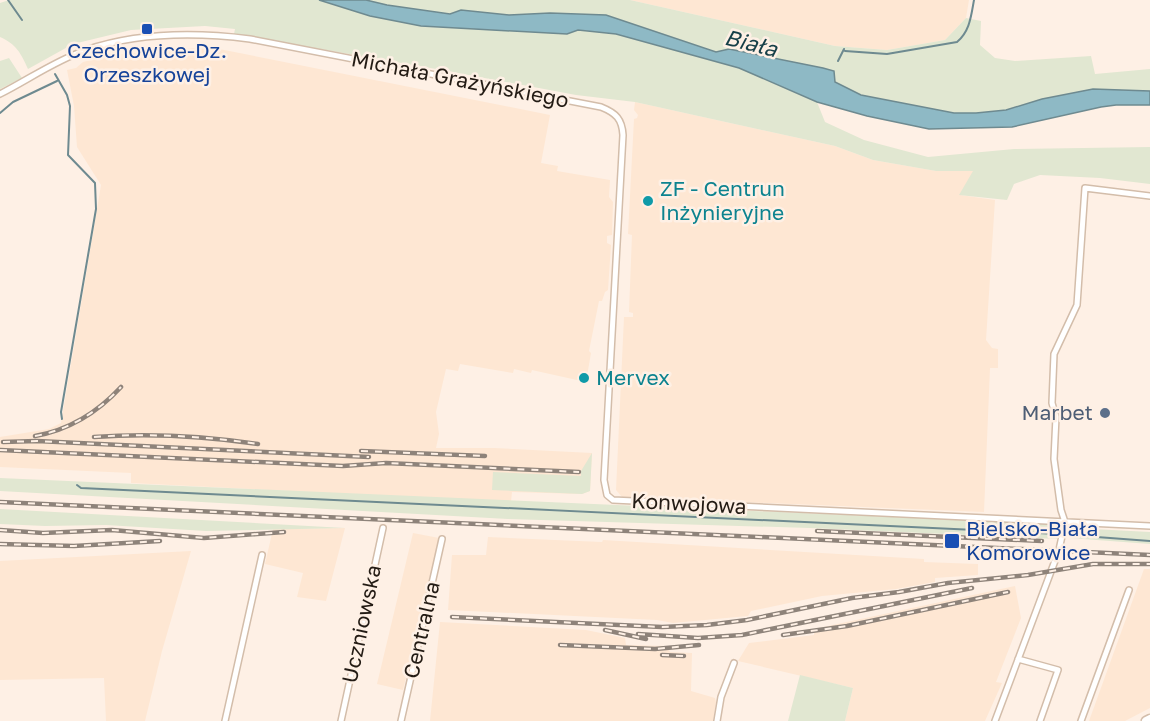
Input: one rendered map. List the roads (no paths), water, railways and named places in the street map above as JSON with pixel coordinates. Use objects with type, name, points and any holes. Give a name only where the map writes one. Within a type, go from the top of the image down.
[{"type":"street","name":"Michała Grażyńskiego","points":[[0,94],[86,50],[147,36],[214,35],[298,48],[601,107],[611,111],[619,118]]},
{"type":"street","name":"Konwojowa","points":[[619,118],[623,135],[604,480],[608,495],[613,500],[1150,526]]},
{"type":"street","points":[[995,721],[1059,550],[1065,522],[1060,510],[1054,459],[1056,417],[1052,403],[1054,354],[1077,304],[1085,188],[1150,196]]},
{"type":"street","name":"Uczniowska","points":[[341,721],[383,528]]},
{"type":"street","name":"Centralna","points":[[401,721],[442,539]]},
{"type":"street","points":[[225,721],[262,555]]},
{"type":"street","points":[[1082,721],[1129,590]]},
{"type":"street","points":[[1018,658],[1058,670],[1040,721]]},
{"type":"street","points":[[717,721],[721,697],[734,663]]},
{"type":"street","points":[[1146,721],[1150,719]]},
{"type":"water","points":[[319,0],[366,0],[450,14],[461,10],[509,15],[550,13],[606,15],[716,52],[729,49],[834,71],[835,82],[861,95],[954,113],[1006,110],[1042,99],[1093,89],[1150,91],[1150,105],[1101,107],[1012,127],[929,129],[867,116],[817,102],[739,68],[616,34],[578,30],[567,34],[421,26],[370,16]]},
{"type":"waterway","points":[[8,0],[22,20]]},
{"type":"waterway","points":[[845,51],[887,54],[957,42],[967,28],[974,0]]},
{"type":"waterway","points":[[838,61],[844,49]]},
{"type":"waterway","points":[[55,74],[67,95],[70,106],[68,155],[95,183],[96,209],[61,412],[62,419]]},
{"type":"waterway","points":[[0,113],[13,102],[57,81]]},
{"type":"waterway","points":[[77,485],[81,488],[1058,534]]},
{"type":"waterway","points":[[1070,535],[1150,541]]},
{"type":"railway","points":[[35,436],[60,429],[82,419],[121,387]]},
{"type":"railway","points":[[94,437],[176,436],[258,444]]},
{"type":"railway","points":[[3,442],[37,441],[369,457]]},
{"type":"railway","points":[[0,450],[343,466],[386,463],[579,472]]},
{"type":"railway","points":[[361,451],[485,456]]},
{"type":"railway","points":[[0,502],[1150,555]]},
{"type":"railway","points":[[0,530],[43,533],[112,530],[204,538],[284,532]]},
{"type":"railway","points":[[817,531],[1042,541]]},
{"type":"railway","points":[[0,544],[74,546],[160,541]]},
{"type":"railway","points":[[452,617],[662,627],[707,625],[747,620],[852,598],[948,583],[1028,575],[1093,564],[1150,564]]},
{"type":"railway","points":[[638,634],[698,638],[742,635],[972,588]]},
{"type":"railway","points":[[783,635],[847,626],[1008,592]]},
{"type":"railway","points":[[605,630],[646,639]]},
{"type":"railway","points":[[560,645],[655,649],[699,645]]},
{"type":"railway","points":[[662,655],[684,656]]},
{"type":"place","name":"Czechowice-Dz. Orzeszkowej","points":[[147,29]]},
{"type":"place","name":"ZF - Centrun Inżynieryjne","points":[[648,201]]},
{"type":"place","name":"Mervex","points":[[584,378]]},
{"type":"place","name":"Marbet","points":[[1105,413]]},
{"type":"place","name":"Bielsko-Biała Komorowice","points":[[952,541]]},
{"type":"water label","name":"Biała","points":[[751,43]]}]
